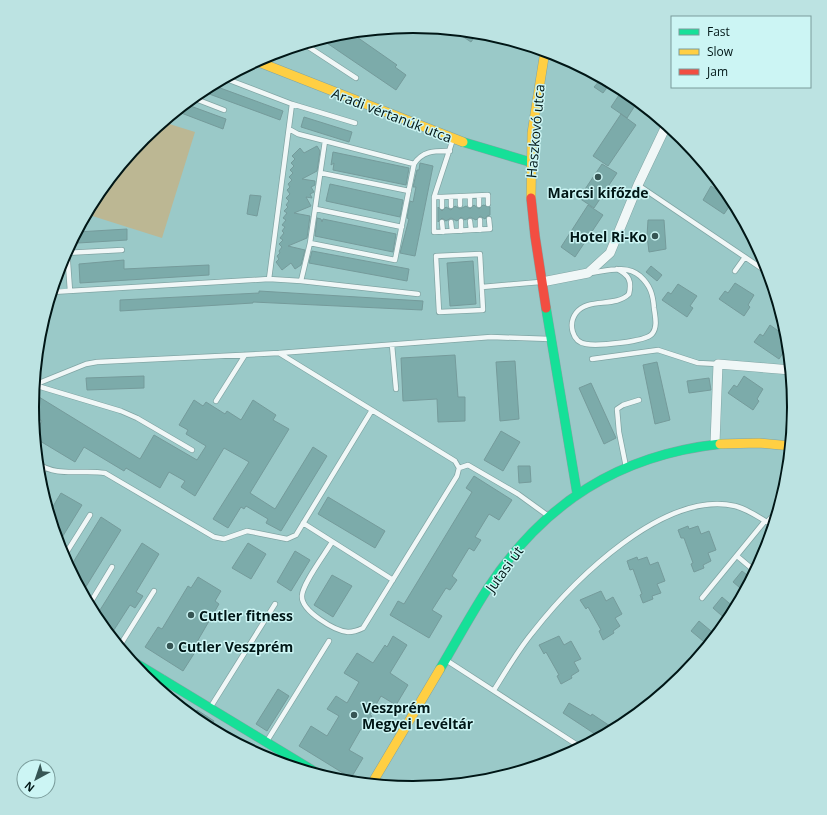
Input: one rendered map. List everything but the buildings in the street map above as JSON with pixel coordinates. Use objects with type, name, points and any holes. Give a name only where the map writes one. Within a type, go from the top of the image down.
[{"type":"street","name":"Haszkovó utca","points":[[544,57],[536,90],[530,162],[531,194],[542,282],[577,493]]},
{"type":"street","name":"Aradi vértanúk utca","points":[[266,64],[453,139],[530,162]]},
{"type":"street","points":[[542,282],[588,273],[610,253],[638,185],[664,130]]},
{"type":"street","points":[[715,443],[718,364],[786,370]]},
{"type":"street","name":"Jutasi út","points":[[375,780],[488,588],[531,533],[577,493],[626,467],[654,456],[683,448],[715,443],[743,442],[786,446]]},
{"type":"street","points":[[148,670],[304,765]]},
{"type":"lane","points":[[310,48],[356,78]]},
{"type":"lane","points":[[231,81],[292,104],[355,123]]},
{"type":"lane","points":[[199,101],[224,110]]},
{"type":"lane","points":[[269,279],[292,104]]},
{"type":"lane","points":[[289,129],[298,134],[414,164]]},
{"type":"lane","points":[[453,139],[434,197],[434,232],[490,229],[489,219]]},
{"type":"lane","points":[[301,281],[310,243],[326,141]]},
{"type":"lane","points":[[310,243],[395,260],[414,164],[418,158],[427,152],[450,151]]},
{"type":"lane","points":[[321,173],[409,191]]},
{"type":"lane","points":[[638,185],[760,267]]},
{"type":"lane","points":[[434,197],[488,195],[488,204]]},
{"type":"lane","points":[[460,196],[460,205]]},
{"type":"lane","points":[[470,196],[470,205]]},
{"type":"lane","points":[[479,196],[479,205]]},
{"type":"lane","points":[[442,197],[442,207]]},
{"type":"lane","points":[[451,197],[451,206]]},
{"type":"lane","points":[[316,209],[402,226]]},
{"type":"lane","points":[[480,220],[480,230]]},
{"type":"lane","points":[[460,221],[461,230]]},
{"type":"lane","points":[[470,221],[470,230]]},
{"type":"lane","points":[[442,222],[443,232]]},
{"type":"lane","points":[[451,222],[452,231]]},
{"type":"lane","points":[[74,252],[122,250]]},
{"type":"lane","points":[[480,254],[482,287],[483,310],[439,312],[436,256],[480,254]]},
{"type":"lane","points":[[735,271],[745,257]]},
{"type":"lane","points":[[68,264],[70,291]]},
{"type":"lane","points":[[588,273],[617,269],[635,271],[650,286],[656,324],[653,333],[638,340],[594,345],[582,343],[575,338],[571,325],[572,320],[579,310],[588,305],[624,299],[629,294],[630,280],[626,274],[617,269]]},
{"type":"lane","points":[[58,292],[269,279],[301,281],[418,294]]},
{"type":"lane","points":[[482,287],[542,282]]},
{"type":"lane","points":[[40,383],[86,364],[97,362],[279,353],[491,338],[552,339]]},
{"type":"lane","points":[[392,345],[396,389]]},
{"type":"lane","points":[[592,359],[658,350],[698,363],[718,364]]},
{"type":"lane","points":[[279,353],[455,461],[459,468],[457,476],[363,628],[358,631],[348,632],[336,629],[313,615],[304,605],[301,597],[304,588],[332,542]]},
{"type":"lane","points":[[216,401],[245,355]]},
{"type":"lane","points":[[40,387],[121,411],[137,418],[192,450]]},
{"type":"lane","points":[[626,467],[619,432],[618,409],[623,405],[639,400]]},
{"type":"lane","points":[[44,468],[57,472],[105,473],[214,537],[224,539],[247,531],[287,539],[296,535],[372,410]]},
{"type":"lane","points":[[459,468],[468,465],[518,494],[549,516]]},
{"type":"lane","points":[[494,690],[532,633],[550,611],[598,564],[629,538],[659,520],[687,510],[712,504],[735,506],[753,513],[765,521]]},
{"type":"lane","points":[[68,550],[90,515]]},
{"type":"lane","points":[[702,598],[765,521],[767,522],[771,518]]},
{"type":"lane","points":[[303,523],[392,580]]},
{"type":"lane","points":[[737,556],[751,568]]},
{"type":"lane","points":[[92,600],[112,567]]},
{"type":"lane","points":[[122,642],[154,591]]},
{"type":"lane","points":[[210,708],[275,604]]},
{"type":"lane","points":[[266,742],[329,641]]},
{"type":"lane","points":[[446,660],[576,744]]},
{"type":"shaded area","points":[[169,124],[195,132],[162,238],[92,216],[116,180],[132,161]]},
{"type":"traffic: fast","points":[[463,142],[530,162]]},
{"type":"traffic: fast","points":[[546,308],[577,493]]},
{"type":"traffic: fast","points":[[440,669],[488,588],[510,558],[534,531],[559,508],[587,488],[617,472],[649,459],[683,450],[720,444]]},
{"type":"traffic: fast","points":[[147,670],[304,765]]},
{"type":"traffic: slow","points":[[531,198],[532,133],[544,57]]},
{"type":"traffic: slow","points":[[265,64],[463,142]]},
{"type":"traffic: slow","points":[[720,444],[759,443],[786,446]]},
{"type":"traffic: slow","points":[[374,780],[440,669]]},
{"type":"traffic: jam","points":[[531,198],[546,308]]},
{"type":"place","name":"Marcsi kifőzde","points":[[598,177]]},
{"type":"place","name":"Hotel Ri-Ko","points":[[655,236]]},
{"type":"place","name":"Cutler fitness","points":[[191,615]]},
{"type":"place","name":"Cutler Veszprém","points":[[170,646]]},
{"type":"place","name":"Veszprém Megyei Levéltár","points":[[354,715]]}]
